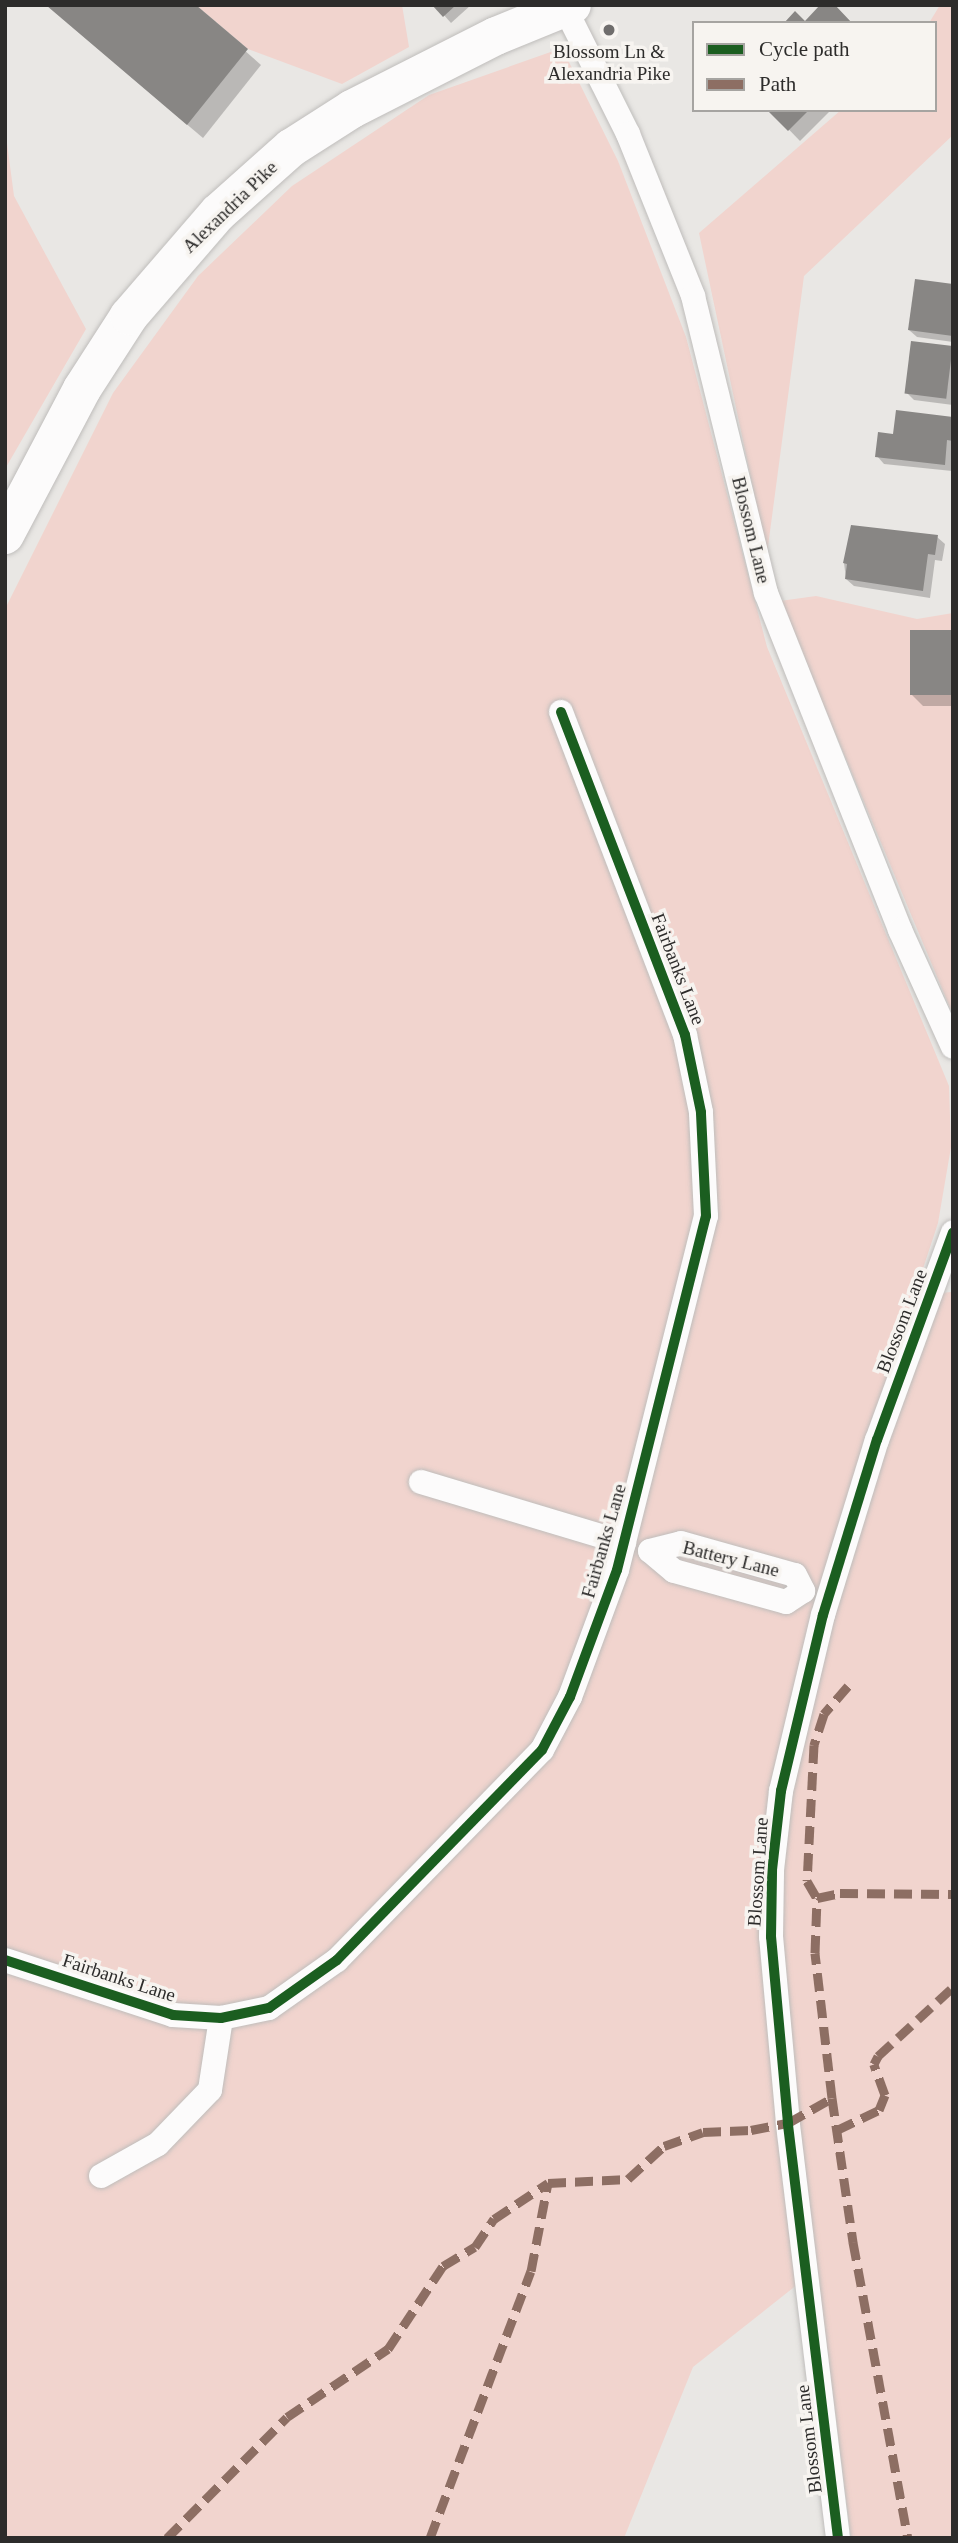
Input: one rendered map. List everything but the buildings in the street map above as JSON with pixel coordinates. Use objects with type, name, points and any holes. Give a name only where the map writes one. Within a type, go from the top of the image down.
[{"type":"main road","name":"Alexandria Pike","points":[[5,535],[82,389],[128,316],[218,213],[291,148],[352,110],[447,59],[568,7]]},
{"type":"street","name":"Blossom Lane","points":[[568,7],[628,134],[693,296],[766,593],[884,893],[953,1047]]},
{"type":"street","name":"Fairbanks Lane","points":[[5,1959],[173,2015],[221,2018],[269,2008],[337,1959],[542,1750],[570,1697],[624,1543],[706,1216],[701,1112],[685,1035],[561,712]]},
{"type":"street","name":"Blossom Lane","points":[[838,2538],[788,2123],[771,1937],[772,1870],[781,1791],[827,1602],[877,1440],[953,1232]]},
{"type":"street","points":[[422,1482],[624,1543]]},
{"type":"street","name":"Battery Lane","points":[[681,1543],[795,1575],[803,1591],[786,1602],[674,1572],[650,1551],[681,1543]]},
{"type":"street","points":[[101,2176],[158,2144],[210,2090],[221,2018]]},
{"type":"shaded area","points":[[196,5],[402,5],[409,47],[342,84],[248,49]]},
{"type":"shaded area","points":[[940,5],[953,5],[953,135],[804,276],[767,554],[699,233],[839,112],[937,112],[937,21],[930,21]]},
{"type":"shaded area","points":[[562,48],[618,161],[686,337],[767,647],[949,1086],[951,1147],[938,1223],[914,1296],[951,1292],[953,1285],[953,2538],[851,2538],[817,2269],[693,2367],[624,2538],[5,2538],[5,609],[113,393],[198,276],[292,186],[429,95]]},
{"type":"shaded area","points":[[5,128],[14,196],[86,329],[5,469]]},
{"type":"shaded area","points":[[816,596],[917,619],[953,613],[953,1015],[780,601]]},
{"type":"marked path","points":[[848,1686],[824,1714],[814,1745],[807,1881],[817,1898],[840,1893],[953,1894]]},
{"type":"marked path","points":[[167,2538],[287,2417],[388,2349],[443,2266],[475,2247],[494,2219],[548,2183],[628,2179],[664,2146],[703,2132],[751,2130],[788,2123],[832,2098],[815,1953],[817,1898]]},
{"type":"marked path","points":[[837,2130],[879,2110],[885,2095],[874,2064],[878,2056],[953,1987]]},
{"type":"marked path","points":[[832,2098],[853,2242],[908,2538]]},
{"type":"marked path","points":[[430,2538],[531,2271],[548,2183]]},
{"type":"cycle path","points":[[5,1960],[173,2015],[221,2018],[269,2008],[337,1960],[542,1750],[570,1697],[617,1570],[706,1216],[701,1112],[685,1035],[561,712]]},
{"type":"cycle path","points":[[838,2538],[788,2123],[771,1937],[772,1870],[781,1791],[823,1615],[877,1440],[953,1232]]},
{"type":"place","name":"Blossom Ln & Alexandria Pike","points":[[609,30]]}]
